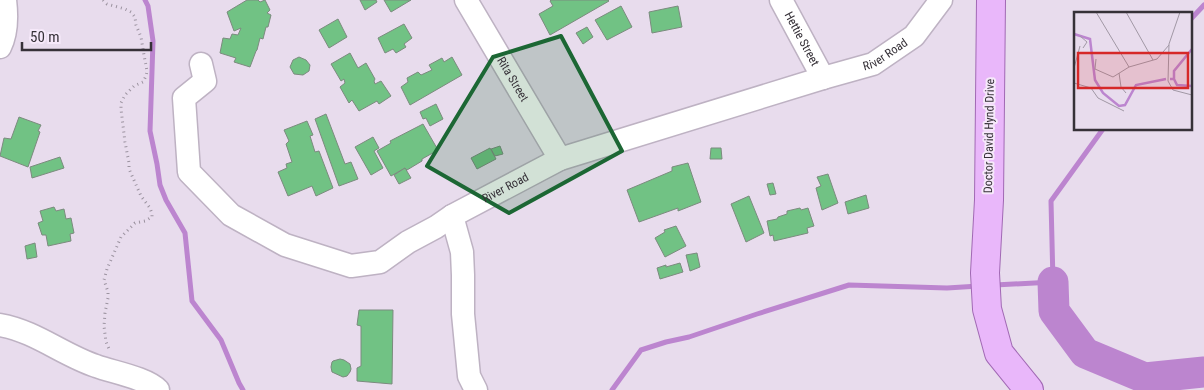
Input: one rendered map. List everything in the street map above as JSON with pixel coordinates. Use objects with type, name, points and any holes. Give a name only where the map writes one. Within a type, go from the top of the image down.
[{"type":"main road","name":"Doctor David Hynd Drive","points":[[991,0],[985,273],[987,309],[999,353],[1029,390]]},
{"type":"street","points":[[0,48],[5,37],[5,0]]},
{"type":"street","name":"Rita Street","points":[[466,0],[560,159]]},
{"type":"street","name":"Hettie Street","points":[[781,0],[823,78]]},
{"type":"street","name":"River Road","points":[[201,64],[205,81],[184,98],[189,172],[231,215],[285,245],[351,266],[380,262],[408,242],[452,216],[560,159],[874,64],[914,36],[941,0]]},
{"type":"street","points":[[452,216],[462,252],[463,314],[469,376],[476,390]]},
{"type":"street","points":[[0,325],[17,328],[96,366],[144,381],[158,390]]},
{"type":"path","points":[[103,0],[107,4],[125,9],[135,17],[147,71],[143,82],[134,86],[121,103],[121,117],[129,169],[141,196],[150,208],[152,217],[145,221],[135,222],[121,237],[104,280],[108,292],[108,302],[104,316],[104,335],[118,373]]},
{"type":"highlighted area","points":[[561,36],[622,151],[509,213],[427,166],[493,57]]},
{"type":"building","points":[[247,0],[258,0],[260,2],[265,0],[270,10],[267,13],[271,15],[268,27],[266,27],[263,39],[260,38],[250,67],[234,62],[236,58],[220,53],[223,38],[230,39],[232,34],[238,35],[241,28],[234,31],[227,12]]},
{"type":"building","points":[[360,0],[376,0],[377,2],[365,10]]},
{"type":"building","points":[[384,0],[411,0],[391,12]]},
{"type":"building","points":[[551,0],[609,1],[550,35],[539,14],[553,6]]},
{"type":"building","points":[[621,6],[632,27],[607,40],[595,20]]},
{"type":"building","points":[[678,6],[682,27],[652,33],[649,12]]},
{"type":"building","points":[[338,19],[347,37],[329,48],[319,30]]},
{"type":"building","points":[[404,24],[412,38],[404,44],[406,47],[396,53],[393,49],[385,53],[378,38]]},
{"type":"building","points":[[587,27],[593,37],[583,44],[576,33]]},
{"type":"building","points":[[350,53],[358,68],[366,63],[375,79],[375,84],[381,81],[391,96],[379,104],[377,101],[359,111],[352,100],[349,103],[340,87],[345,83],[344,79],[341,81],[331,64]]},
{"type":"building","points":[[299,57],[306,60],[310,65],[309,71],[303,75],[294,74],[290,67],[293,60]]},
{"type":"building","points":[[452,57],[462,75],[410,105],[401,87],[408,82],[407,78],[418,72],[421,75],[432,70],[429,65],[442,58],[444,62]]},
{"type":"building","points":[[436,104],[443,119],[430,126],[426,118],[423,119],[420,112]]},
{"type":"building","points":[[326,114],[345,164],[351,162],[358,179],[339,186],[315,119]]},
{"type":"building","points":[[19,117],[41,125],[28,167],[0,156],[4,138],[11,139]]},
{"type":"building","points":[[307,121],[313,135],[310,136],[315,152],[319,151],[333,188],[316,196],[312,186],[288,196],[278,172],[287,168],[286,164],[292,162],[286,144],[289,141],[284,130]]},
{"type":"building","points":[[423,124],[438,150],[407,170],[405,168],[391,176],[377,151],[391,143],[390,141]]},
{"type":"building","points":[[373,137],[379,148],[374,151],[383,168],[371,175],[355,147]]},
{"type":"building","points":[[500,146],[503,154],[495,156],[491,149]]},
{"type":"building","points":[[490,148],[496,159],[477,169],[471,158]]},
{"type":"building","points":[[711,148],[721,148],[722,159],[710,159]]},
{"type":"building","points":[[60,157],[64,168],[32,178],[30,167]]},
{"type":"building","points":[[688,163],[701,202],[678,211],[678,208],[639,222],[627,190],[672,171],[672,167]]},
{"type":"building","points":[[405,168],[411,178],[399,184],[394,175]]},
{"type":"building","points":[[828,174],[838,203],[822,210],[816,188],[821,186],[817,177]]},
{"type":"building","points":[[773,183],[776,194],[770,195],[767,184]]},
{"type":"building","points":[[866,195],[869,208],[848,214],[845,202]]},
{"type":"building","points":[[749,196],[764,233],[746,242],[731,204]]},
{"type":"building","points":[[54,207],[56,211],[64,209],[66,219],[71,218],[74,233],[70,234],[71,241],[48,246],[46,235],[42,235],[38,223],[43,221],[40,211]]},
{"type":"building","points":[[800,208],[801,210],[808,208],[814,226],[807,228],[808,233],[774,241],[773,235],[770,236],[767,221],[787,214],[787,211]]},
{"type":"building","points":[[676,226],[686,246],[665,257],[655,238],[665,232],[664,230]]},
{"type":"building","points":[[35,243],[37,257],[27,259],[25,246]]},
{"type":"building","points":[[697,253],[700,267],[690,271],[686,255]]},
{"type":"building","points":[[680,263],[683,272],[660,279],[657,268]]},
{"type":"building","points":[[359,310],[393,310],[392,384],[357,381],[357,368],[361,366],[361,326],[357,325]]},
{"type":"building","points":[[340,359],[350,364],[351,369],[347,376],[343,377],[332,372],[332,362]]},
{"type":"waterway","points":[[145,0],[148,6],[153,41],[150,131],[160,185],[166,200],[185,233],[192,301],[221,340],[243,390]]},
{"type":"waterway","points":[[1192,18],[1204,5]]},
{"type":"waterway","points":[[995,285],[1053,282],[1051,201],[1102,130]]},
{"type":"waterway","points":[[1053,282],[1054,311],[1085,353],[1145,378],[1204,372]]},
{"type":"waterway","points":[[612,390],[641,350],[689,337],[849,285],[947,288],[979,286]]}]
